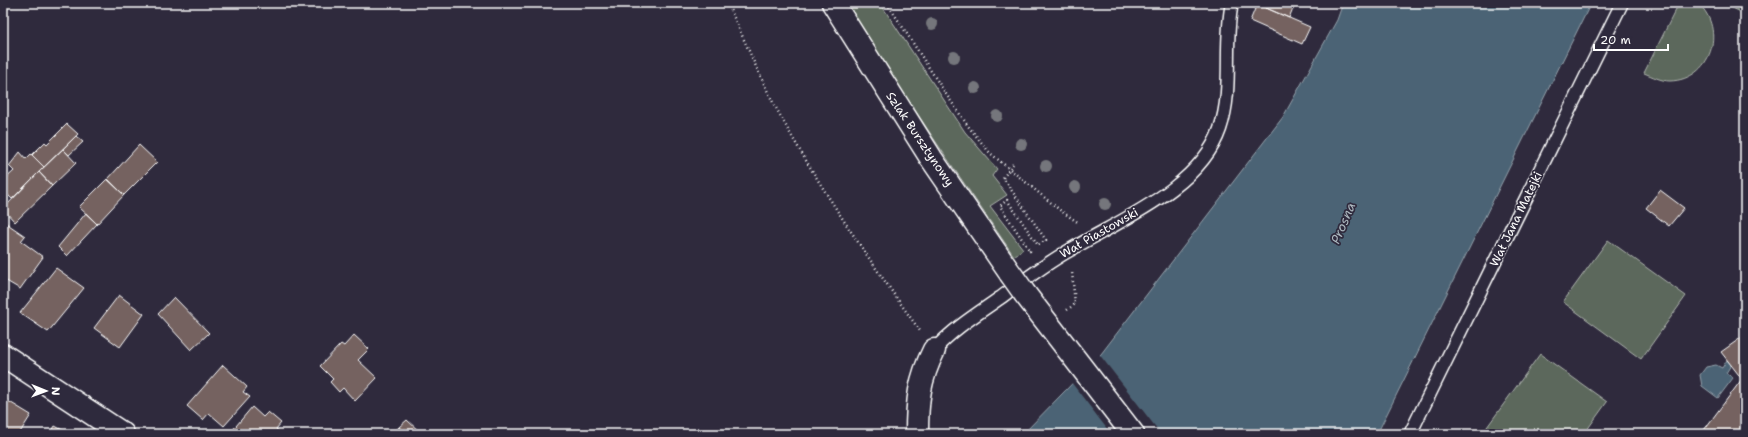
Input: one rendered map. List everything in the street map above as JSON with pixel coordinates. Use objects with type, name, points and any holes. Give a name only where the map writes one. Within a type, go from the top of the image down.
[{"type":"main road","name":"Szlak Bursztynowy","points":[[833,3],[931,158],[1010,273],[1133,434]]},
{"type":"main road","name":"Wał Piastowski","points":[[917,434],[919,390],[924,369],[934,350]]},
{"type":"main road","points":[[3,355],[123,434]]},
{"type":"lane","name":"Wał Piastowski","points":[[934,350],[955,330],[1052,261],[1159,198],[1179,184],[1196,168],[1210,151],[1220,130],[1226,107],[1228,80],[1228,36],[1232,3]]},
{"type":"lane","name":"Wał Jana Matejki","points":[[1410,434],[1622,3]]},
{"type":"path","points":[[727,3],[758,72],[791,134],[857,240],[934,350]]},
{"type":"path","points":[[887,3],[968,126],[990,153],[1061,211],[1097,234]]},
{"type":"path","points":[[1013,164],[1003,178],[1046,240],[1038,245],[1008,200],[1000,206],[1030,251],[1026,253]]},
{"type":"path","points":[[1064,313],[1075,304],[1072,272],[1077,268]]},
{"type":"green space","points":[[847,3],[880,3],[965,132],[997,169],[992,176],[1007,195],[990,206],[1023,249],[1014,256],[908,99]]},
{"type":"green space","points":[[1679,3],[1698,3],[1707,14],[1712,26],[1713,39],[1710,52],[1705,63],[1696,72],[1684,78],[1670,81],[1663,80],[1644,73]]},
{"type":"green space","points":[[1722,3],[1745,3],[1745,14]]},
{"type":"green space","points":[[1608,240],[1686,296],[1641,359],[1563,302]]},
{"type":"green space","points":[[1540,354],[1607,402],[1584,434],[1482,434]]},
{"type":"water","name":"Prosna","points":[[1343,3],[1591,3],[1377,434],[1023,434],[1101,354],[1283,117],[1337,20]]},
{"type":"water","points":[[1727,360],[1731,365],[1726,373],[1733,378],[1718,398],[1702,386],[1700,375],[1706,367],[1716,365],[1722,368]]},
{"type":"pier","points":[[1099,354],[1161,434],[1111,434],[1071,382]]},
{"type":"building","points":[[1260,3],[1295,3],[1289,18],[1259,5]]},
{"type":"building","points":[[1257,4],[1310,27],[1302,44],[1250,21]]},
{"type":"building","points":[[67,124],[78,134],[44,167],[32,155],[45,142],[47,144]]},
{"type":"building","points":[[76,136],[83,142],[69,155],[63,149]]},
{"type":"building","points":[[139,145],[157,162],[124,195],[108,179]]},
{"type":"building","points":[[63,149],[76,163],[52,186],[39,172]]},
{"type":"building","points":[[20,152],[26,159],[31,154],[44,167],[12,199],[3,190],[3,181],[14,171],[9,166]]},
{"type":"building","points":[[39,172],[52,186],[15,222],[3,209]]},
{"type":"building","points":[[107,179],[124,195],[97,224],[79,207]]},
{"type":"building","points":[[1660,190],[1684,208],[1669,226],[1646,208]]},
{"type":"building","points":[[86,213],[97,224],[67,256],[58,247]]},
{"type":"building","points":[[3,221],[25,236],[21,241],[43,257],[20,289],[3,279]]},
{"type":"building","points":[[56,268],[84,288],[48,332],[20,313]]},
{"type":"building","points":[[119,295],[144,314],[120,347],[94,328]]},
{"type":"building","points":[[174,297],[209,333],[191,350],[158,314]]},
{"type":"building","points":[[354,335],[369,349],[358,360],[377,378],[355,401],[343,388],[339,392],[330,382],[333,379],[320,366],[341,344],[344,346]]},
{"type":"building","points":[[1745,335],[1745,434],[1701,434],[1742,379],[1721,352]]},
{"type":"building","points":[[223,365],[247,387],[243,392],[250,397],[224,426],[209,413],[203,420],[187,406]]},
{"type":"building","points":[[3,398],[31,415],[19,434],[3,434]]},
{"type":"building","points":[[252,407],[263,417],[268,412],[281,423],[276,429],[283,434],[233,434],[231,432]]},
{"type":"building","points":[[407,420],[421,433],[420,434],[406,434],[399,427]]},
{"type":"building","points":[[55,426],[70,434],[50,434]]},
{"type":"building","points":[[399,427],[406,434],[392,434]]}]
